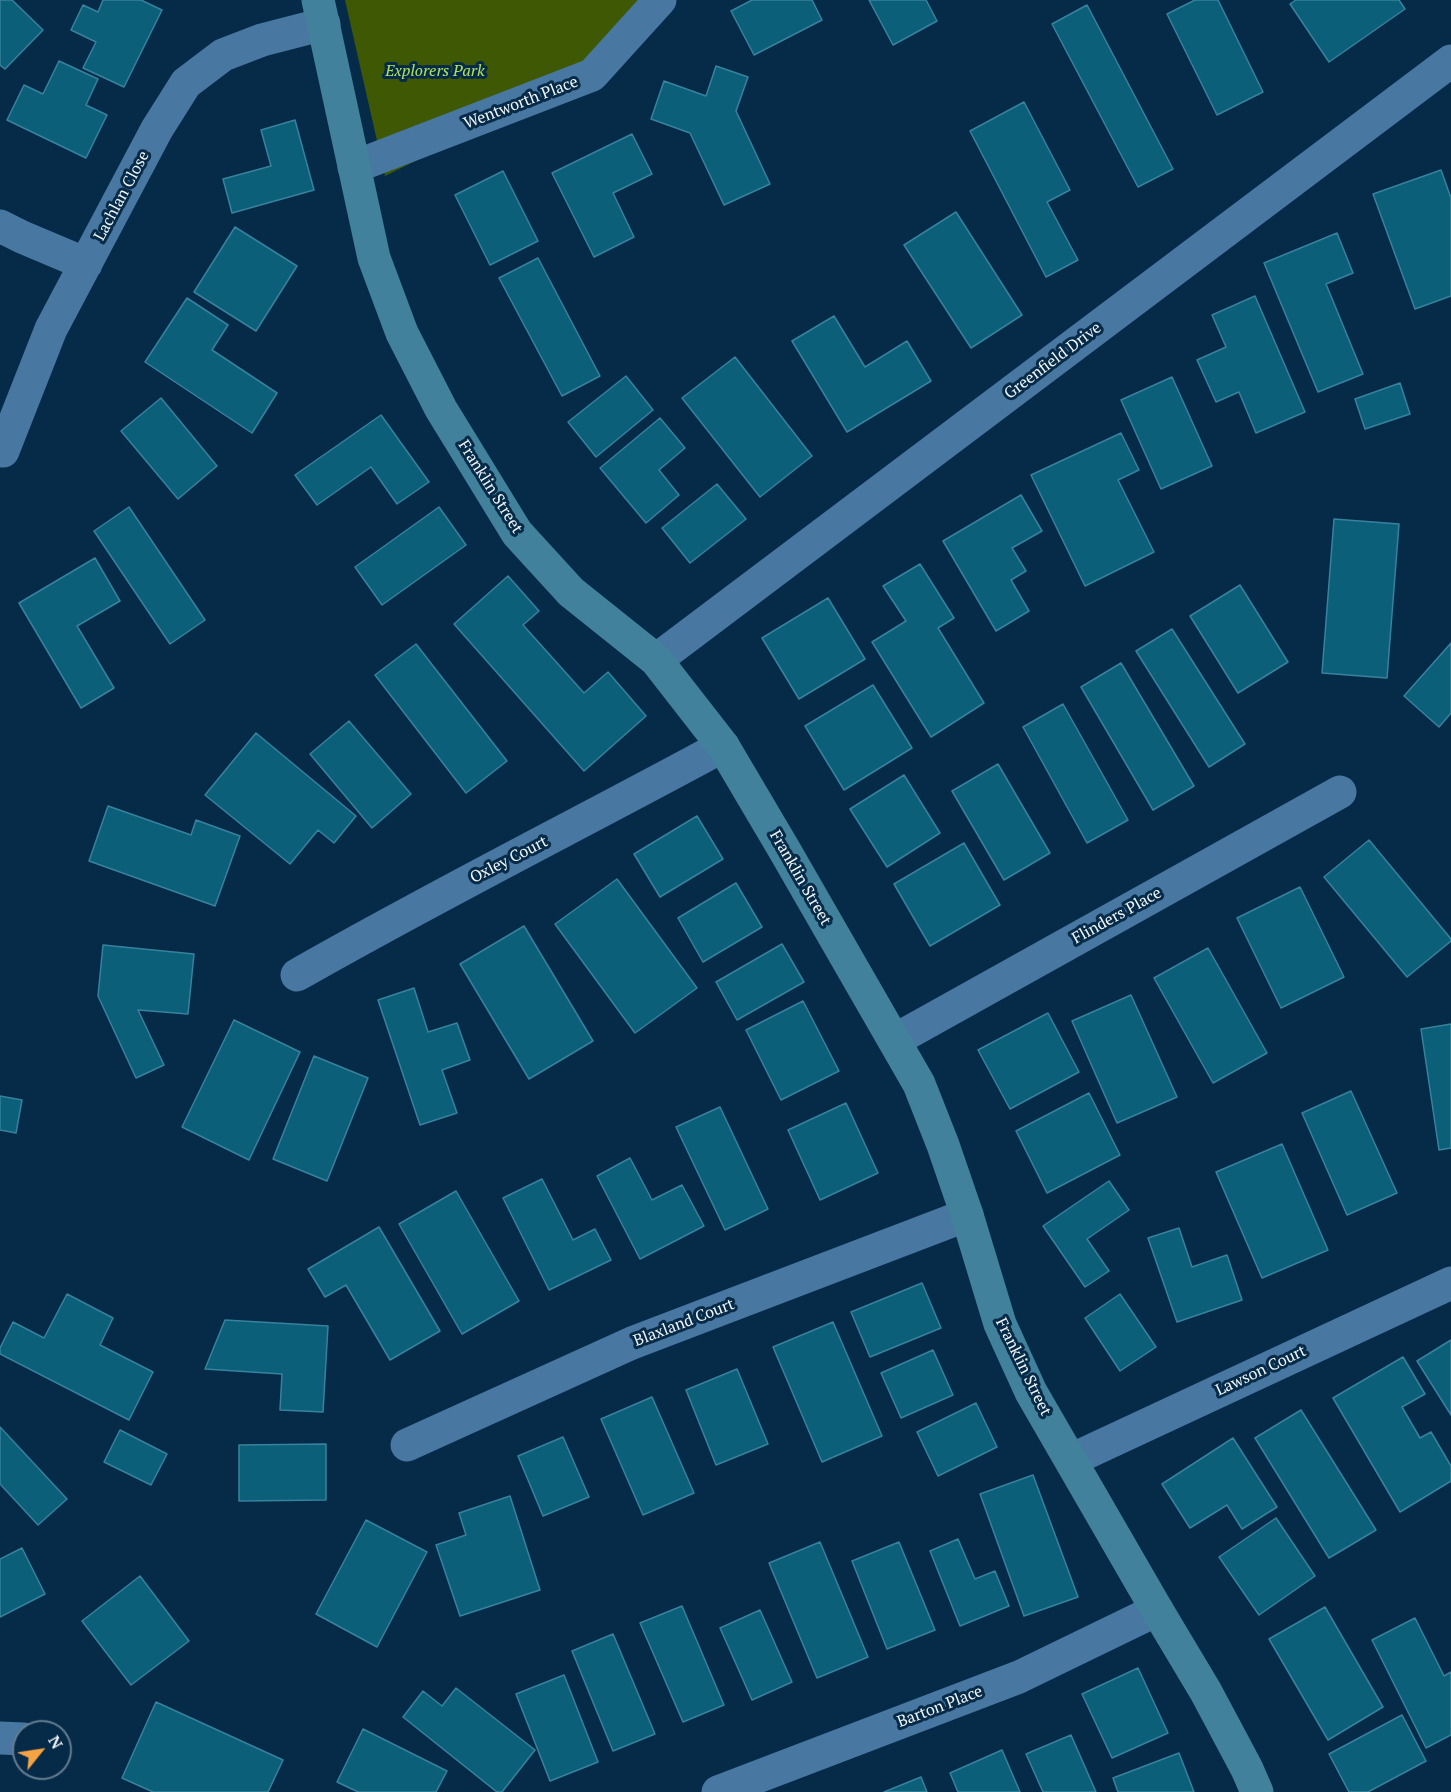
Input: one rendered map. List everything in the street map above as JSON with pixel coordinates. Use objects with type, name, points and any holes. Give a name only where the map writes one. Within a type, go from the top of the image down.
[{"type":"street","name":"Wentworth Place","points":[[354,167],[592,75],[660,0]]},
{"type":"street","name":"Franklin Street","points":[[321,12],[374,258],[402,333],[441,409],[518,533],[570,592],[656,660],[723,747],[785,851],[919,1084],[967,1215],[1000,1324],[1031,1392],[1206,1692],[1257,1792]]},
{"type":"street","name":"Lachlan Close","points":[[3,451],[51,329],[157,129],[186,83],[224,56],[321,12]]},
{"type":"street","name":"Greenfield Drive","points":[[656,660],[1451,61]]},
{"type":"street","points":[[0,226],[86,264]]},
{"type":"street","name":"Oxley Court","points":[[297,975],[398,918],[723,747]]},
{"type":"street","name":"Flinders Place","points":[[895,1040],[1340,792]]},
{"type":"street","name":"Blaxland Court","points":[[407,1445],[632,1342],[967,1215]]},
{"type":"street","name":"Lawson Court","points":[[1071,1460],[1451,1283]]},
{"type":"street","name":"Barton Place","points":[[718,1792],[1019,1677],[1157,1610]]},
{"type":"green space","name":"Explorers Park","points":[[345,0],[657,0],[591,74],[385,176]]},
{"type":"building","points":[[0,0],[12,0],[43,30],[5,69],[0,65]]},
{"type":"building","points":[[103,0],[141,0],[162,10],[124,87],[83,68],[96,42],[71,30],[83,5],[98,12]]},
{"type":"building","points":[[752,0],[812,0],[822,20],[754,55],[731,11]]},
{"type":"building","points":[[869,0],[926,0],[937,21],[893,45]]},
{"type":"building","points":[[1195,0],[1218,0],[1263,92],[1217,115],[1167,14]]},
{"type":"building","points":[[1296,0],[1399,0],[1405,9],[1329,62],[1290,4]]},
{"type":"building","points":[[1087,5],[1173,169],[1138,187],[1052,24]]},
{"type":"building","points":[[59,61],[98,79],[86,105],[107,115],[86,158],[7,120],[24,85],[43,94]]},
{"type":"building","points":[[716,66],[748,77],[736,111],[770,184],[724,205],[690,133],[651,119],[664,81],[706,96]]},
{"type":"building","points":[[1024,102],[1070,190],[1047,202],[1078,260],[1046,277],[970,131]]},
{"type":"building","points":[[295,120],[314,190],[232,213],[223,179],[271,166],[261,130]]},
{"type":"building","points":[[632,134],[652,174],[613,193],[634,237],[594,257],[552,173]]},
{"type":"building","points":[[1441,170],[1451,198],[1451,296],[1415,309],[1373,194]]},
{"type":"building","points":[[503,171],[538,241],[490,265],[455,195]]},
{"type":"building","points":[[956,212],[1022,315],[971,348],[904,245]]},
{"type":"building","points":[[235,227],[297,266],[256,331],[194,292]]},
{"type":"building","points":[[1337,233],[1353,273],[1326,284],[1363,374],[1318,392],[1264,263]]},
{"type":"building","points":[[538,258],[600,376],[562,396],[499,278]]},
{"type":"building","points":[[1255,296],[1305,412],[1256,433],[1239,392],[1216,402],[1197,360],[1226,347],[1212,315]]},
{"type":"building","points":[[187,298],[228,325],[212,350],[277,393],[252,433],[145,362]]},
{"type":"building","points":[[834,316],[865,367],[907,341],[931,381],[847,432],[792,341]]},
{"type":"building","points":[[735,357],[812,456],[760,497],[682,398]]},
{"type":"building","points":[[626,376],[653,410],[596,457],[568,422]]},
{"type":"building","points":[[1172,377],[1212,466],[1161,489],[1121,400]]},
{"type":"building","points":[[1400,383],[1410,414],[1365,429],[1355,399]]},
{"type":"building","points":[[161,398],[217,466],[178,499],[121,431]]},
{"type":"building","points":[[381,415],[429,482],[397,504],[371,467],[317,505],[295,475]]},
{"type":"building","points":[[660,418],[685,448],[659,470],[679,495],[646,523],[600,468]]},
{"type":"building","points":[[1121,433],[1139,470],[1118,480],[1154,552],[1085,586],[1031,475]]},
{"type":"building","points":[[717,484],[746,519],[690,563],[662,528]]},
{"type":"building","points":[[1021,495],[1042,531],[1012,548],[1026,571],[1011,580],[1029,611],[996,631],[943,541]]},
{"type":"building","points":[[129,507],[205,620],[170,644],[94,531]]},
{"type":"building","points":[[439,507],[466,545],[382,605],[355,567]]},
{"type":"building","points":[[1334,519],[1399,524],[1387,678],[1322,673]]},
{"type":"building","points":[[95,558],[120,601],[77,626],[114,688],[81,708],[19,603]]},
{"type":"building","points":[[920,564],[954,618],[938,628],[984,703],[931,737],[872,642],[906,621],[883,586]]},
{"type":"building","points":[[508,576],[539,611],[523,625],[584,693],[608,672],[646,716],[584,771],[454,624]]},
{"type":"building","points":[[1240,585],[1288,662],[1238,693],[1190,616]]},
{"type":"building","points":[[828,598],[865,659],[799,699],[762,638]]},
{"type":"building","points":[[1172,629],[1245,744],[1209,767],[1136,651]]},
{"type":"building","points":[[1451,643],[1451,713],[1439,727],[1404,696]]},
{"type":"building","points":[[416,644],[507,761],[466,793],[375,675]]},
{"type":"building","points":[[1121,663],[1194,786],[1153,810],[1081,687]]},
{"type":"building","points":[[873,685],[912,748],[844,790],[805,726]]},
{"type":"building","points":[[1063,704],[1128,820],[1087,843],[1023,727]]},
{"type":"building","points":[[349,721],[411,794],[372,828],[310,754]]},
{"type":"building","points":[[256,733],[356,816],[334,843],[318,830],[290,864],[205,795]]},
{"type":"building","points":[[998,764],[1050,853],[1004,880],[952,791]]},
{"type":"building","points":[[904,775],[940,833],[887,867],[850,809]]},
{"type":"building","points":[[108,806],[191,835],[196,820],[240,836],[215,906],[89,861]]},
{"type":"building","points":[[697,816],[723,859],[660,897],[634,854]]},
{"type":"building","points":[[1369,840],[1451,939],[1407,977],[1324,877]]},
{"type":"building","points":[[964,843],[1000,905],[930,946],[894,884]]},
{"type":"building","points":[[617,879],[697,988],[635,1033],[555,924]]},
{"type":"building","points":[[736,883],[762,927],[703,962],[678,918]]},
{"type":"building","points":[[1300,887],[1344,977],[1281,1008],[1237,918]]},
{"type":"building","points":[[524,926],[593,1041],[529,1079],[460,964]]},
{"type":"building","points":[[782,944],[804,982],[737,1020],[716,982]]},
{"type":"building","points":[[103,945],[194,954],[188,1014],[138,1010],[164,1065],[136,1078],[98,996]]},
{"type":"building","points":[[1208,948],[1267,1053],[1213,1083],[1154,978]]},
{"type":"building","points":[[414,988],[428,1032],[457,1023],[470,1060],[442,1070],[457,1113],[420,1125],[378,1000]]},
{"type":"building","points":[[1131,995],[1177,1097],[1117,1123],[1072,1021]]},
{"type":"building","points":[[803,1001],[839,1071],[781,1100],[746,1030]]},
{"type":"building","points":[[1048,1013],[1079,1072],[1010,1109],[978,1050]]},
{"type":"building","points":[[234,1020],[300,1052],[249,1160],[182,1127]]},
{"type":"building","points":[[1451,1024],[1451,1148],[1439,1150],[1421,1029]]},
{"type":"building","points":[[314,1056],[368,1078],[327,1181],[273,1159]]},
{"type":"building","points":[[1351,1091],[1397,1193],[1347,1215],[1302,1113]]},
{"type":"building","points":[[1089,1093],[1120,1155],[1047,1193],[1016,1131]]},
{"type":"building","points":[[0,1096],[22,1100],[16,1133],[0,1130]]},
{"type":"building","points":[[846,1103],[878,1173],[820,1200],[788,1130]]},
{"type":"building","points":[[720,1107],[768,1209],[725,1230],[676,1127]]},
{"type":"building","points":[[1282,1144],[1328,1250],[1262,1278],[1216,1172]]},
{"type":"building","points":[[630,1158],[652,1200],[682,1185],[704,1226],[640,1259],[597,1176]]},
{"type":"building","points":[[542,1179],[573,1240],[595,1229],[611,1260],[549,1290],[503,1198]]},
{"type":"building","points":[[1109,1181],[1129,1210],[1087,1239],[1109,1271],[1085,1287],[1043,1226]]},
{"type":"building","points":[[456,1191],[519,1301],[462,1334],[399,1224]]},
{"type":"building","points":[[379,1227],[440,1331],[390,1360],[346,1285],[325,1297],[308,1269]]},
{"type":"building","points":[[1179,1228],[1192,1267],[1227,1255],[1242,1300],[1177,1322],[1148,1238]]},
{"type":"building","points":[[922,1283],[941,1328],[870,1357],[851,1312]]},
{"type":"building","points":[[67,1294],[113,1318],[100,1345],[153,1372],[129,1420],[0,1354],[0,1348],[13,1322],[44,1338]]},
{"type":"building","points":[[1120,1294],[1156,1347],[1120,1371],[1085,1318]]},
{"type":"building","points":[[225,1320],[328,1326],[323,1412],[280,1410],[282,1374],[205,1369]]},
{"type":"building","points":[[833,1322],[882,1436],[822,1462],[773,1347]]},
{"type":"building","points":[[1451,1340],[1451,1415],[1417,1361]]},
{"type":"building","points":[[933,1350],[953,1395],[901,1418],[881,1373]]},
{"type":"building","points":[[1403,1357],[1425,1394],[1402,1407],[1420,1438],[1431,1432],[1451,1466],[1451,1481],[1400,1512],[1333,1398]]},
{"type":"building","points":[[737,1369],[768,1444],[716,1465],[686,1390]]},
{"type":"building","points":[[652,1397],[694,1493],[643,1515],[601,1419]]},
{"type":"building","points":[[976,1403],[997,1447],[938,1476],[917,1432]]},
{"type":"building","points":[[1301,1410],[1376,1530],[1329,1558],[1255,1438]]},
{"type":"building","points":[[0,1427],[67,1499],[38,1525],[0,1484]]},
{"type":"building","points":[[120,1430],[167,1454],[151,1485],[104,1462]]},
{"type":"building","points":[[563,1437],[589,1497],[543,1516],[518,1456]]},
{"type":"building","points":[[1233,1438],[1277,1507],[1242,1529],[1227,1505],[1190,1528],[1162,1484]]},
{"type":"building","points":[[326,1444],[326,1500],[239,1501],[239,1445]]},
{"type":"building","points":[[1033,1475],[1078,1597],[1024,1616],[980,1494]]},
{"type":"building","points":[[510,1496],[540,1590],[460,1616],[436,1545],[466,1535],[459,1513]]},
{"type":"building","points":[[1276,1518],[1315,1576],[1259,1615],[1219,1557]]},
{"type":"building","points":[[366,1520],[427,1552],[377,1647],[316,1614]]},
{"type":"building","points":[[958,1539],[975,1579],[995,1571],[1009,1606],[960,1626],[930,1551]]},
{"type":"building","points":[[820,1542],[868,1657],[817,1678],[769,1563]]},
{"type":"building","points":[[899,1542],[935,1630],[887,1649],[852,1561]]},
{"type":"building","points":[[22,1548],[45,1594],[0,1617],[0,1559]]},
{"type":"building","points":[[140,1576],[189,1641],[131,1685],[82,1621]]},
{"type":"building","points":[[682,1606],[724,1705],[683,1722],[640,1623]]},
{"type":"building","points":[[1325,1607],[1383,1707],[1328,1740],[1269,1639]]},
{"type":"building","points":[[760,1610],[792,1682],[752,1700],[720,1628]]},
{"type":"building","points":[[1415,1618],[1444,1676],[1451,1672],[1451,1735],[1426,1748],[1372,1640]]},
{"type":"building","points":[[613,1634],[655,1734],[613,1751],[572,1651]]},
{"type":"building","points":[[1138,1668],[1168,1733],[1112,1758],[1082,1694]]},
{"type":"building","points":[[564,1675],[598,1762],[550,1781],[516,1694]]},
{"type":"building","points":[[456,1688],[535,1750],[502,1792],[497,1792],[403,1717],[423,1691],[442,1706]]},
{"type":"building","points":[[156,1702],[283,1760],[268,1792],[153,1792],[122,1778]]},
{"type":"building","points":[[1402,1715],[1426,1761],[1368,1792],[1349,1792],[1329,1754]]},
{"type":"building","points":[[363,1729],[447,1771],[436,1792],[358,1792],[337,1782]]},
{"type":"building","points":[[1071,1735],[1096,1792],[1043,1792],[1026,1754]]},
{"type":"building","points":[[1002,1750],[1020,1792],[958,1792],[950,1773]]},
{"type":"building","points":[[1179,1753],[1194,1792],[1118,1792],[1113,1778]]},
{"type":"building","points":[[921,1777],[927,1792],[884,1792]]}]
